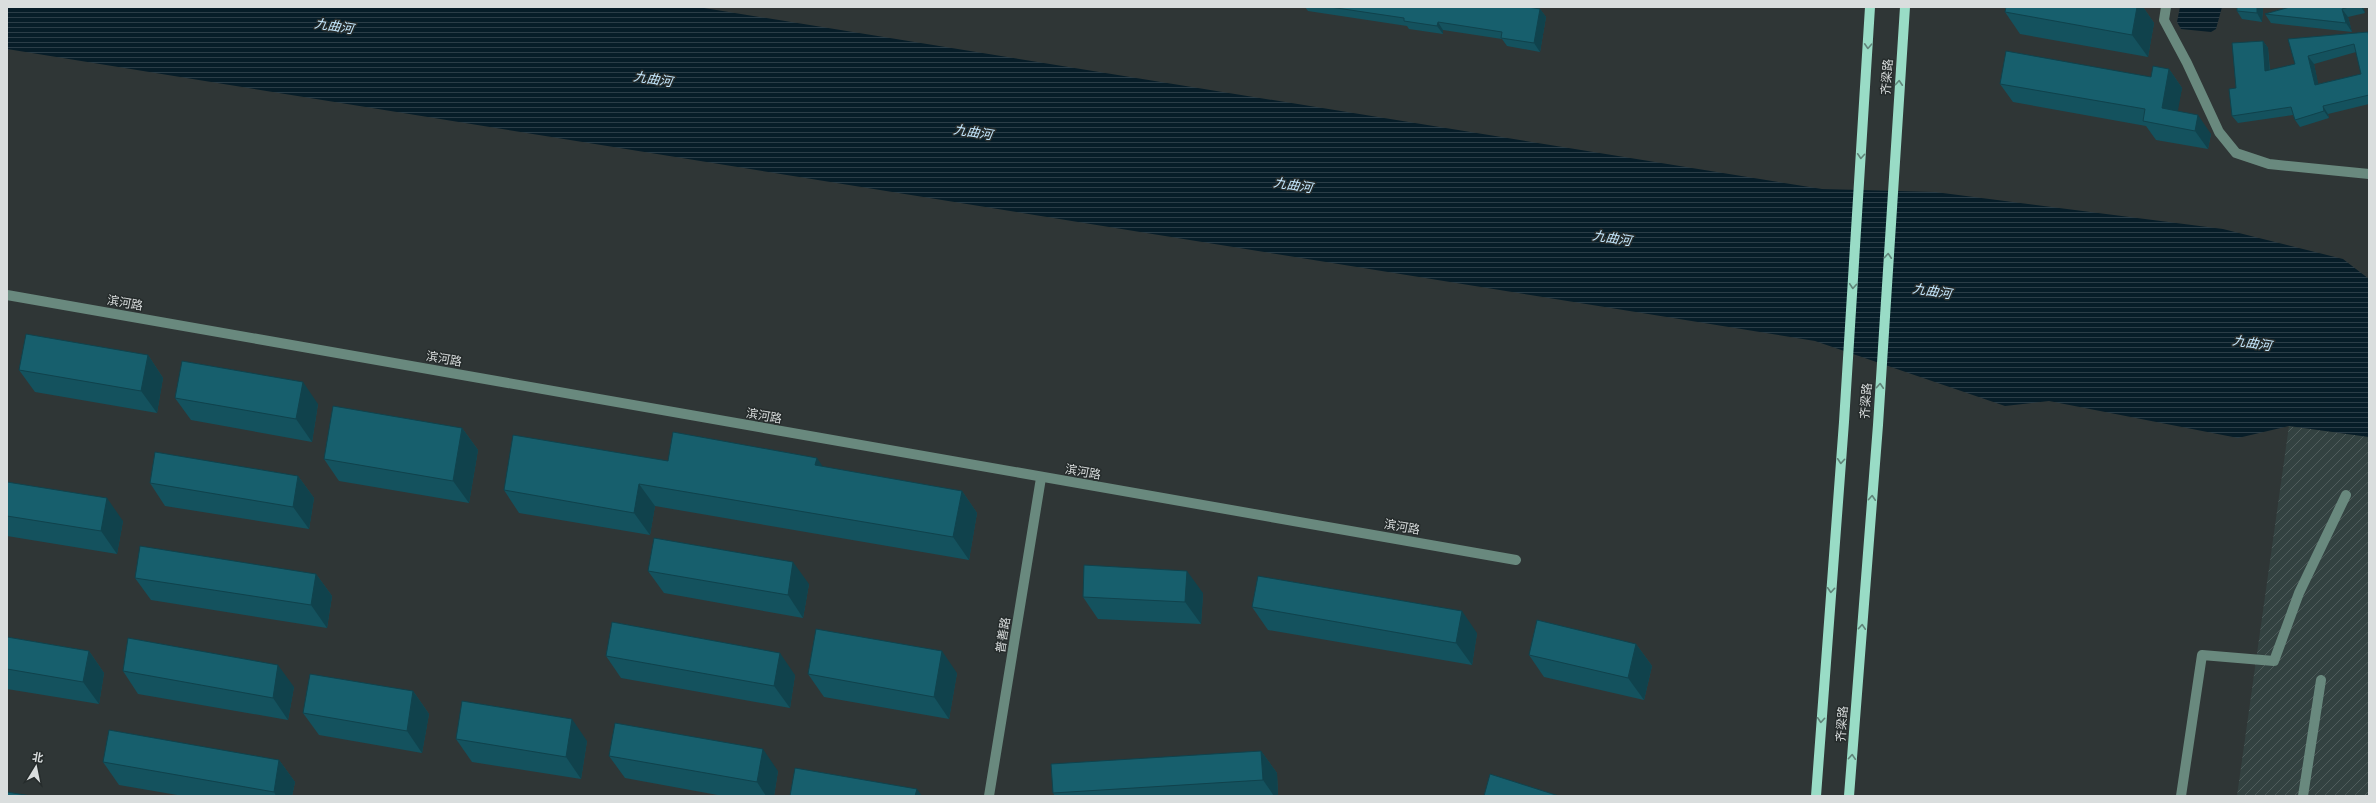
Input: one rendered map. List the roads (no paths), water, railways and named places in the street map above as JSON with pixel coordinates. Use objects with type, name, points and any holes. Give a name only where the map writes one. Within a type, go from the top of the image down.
[{"type":"main road","name":"齐梁路","points":[[1816,796],[1844,422],[1870,7]]},
{"type":"main road","name":"齐梁路","points":[[1849,796],[1878,425],[1904,7]]},
{"type":"street","points":[[2166,7],[2164,20],[2188,63],[2219,132],[2236,153],[2269,164],[2369,174]]},
{"type":"street","name":"滨河路","points":[[7,295],[1041,478],[1516,560]]},
{"type":"street","name":"普善路","points":[[989,796],[1041,478]]},
{"type":"street","points":[[2181,796],[2202,655],[2274,661],[2299,593],[2346,495]]},
{"type":"street","points":[[2303,796],[2321,680]]},
{"type":"water","name":"九曲河","points":[[7,7],[698,7],[1822,189],[1935,192],[2223,229],[2343,259],[2369,279],[2369,437],[2289,426],[2238,438],[2049,401],[2005,406],[1815,341],[7,49]]},
{"type":"water","points":[[2180,7],[2222,7],[2216,29],[2211,32],[2181,29],[2177,22]]}]
